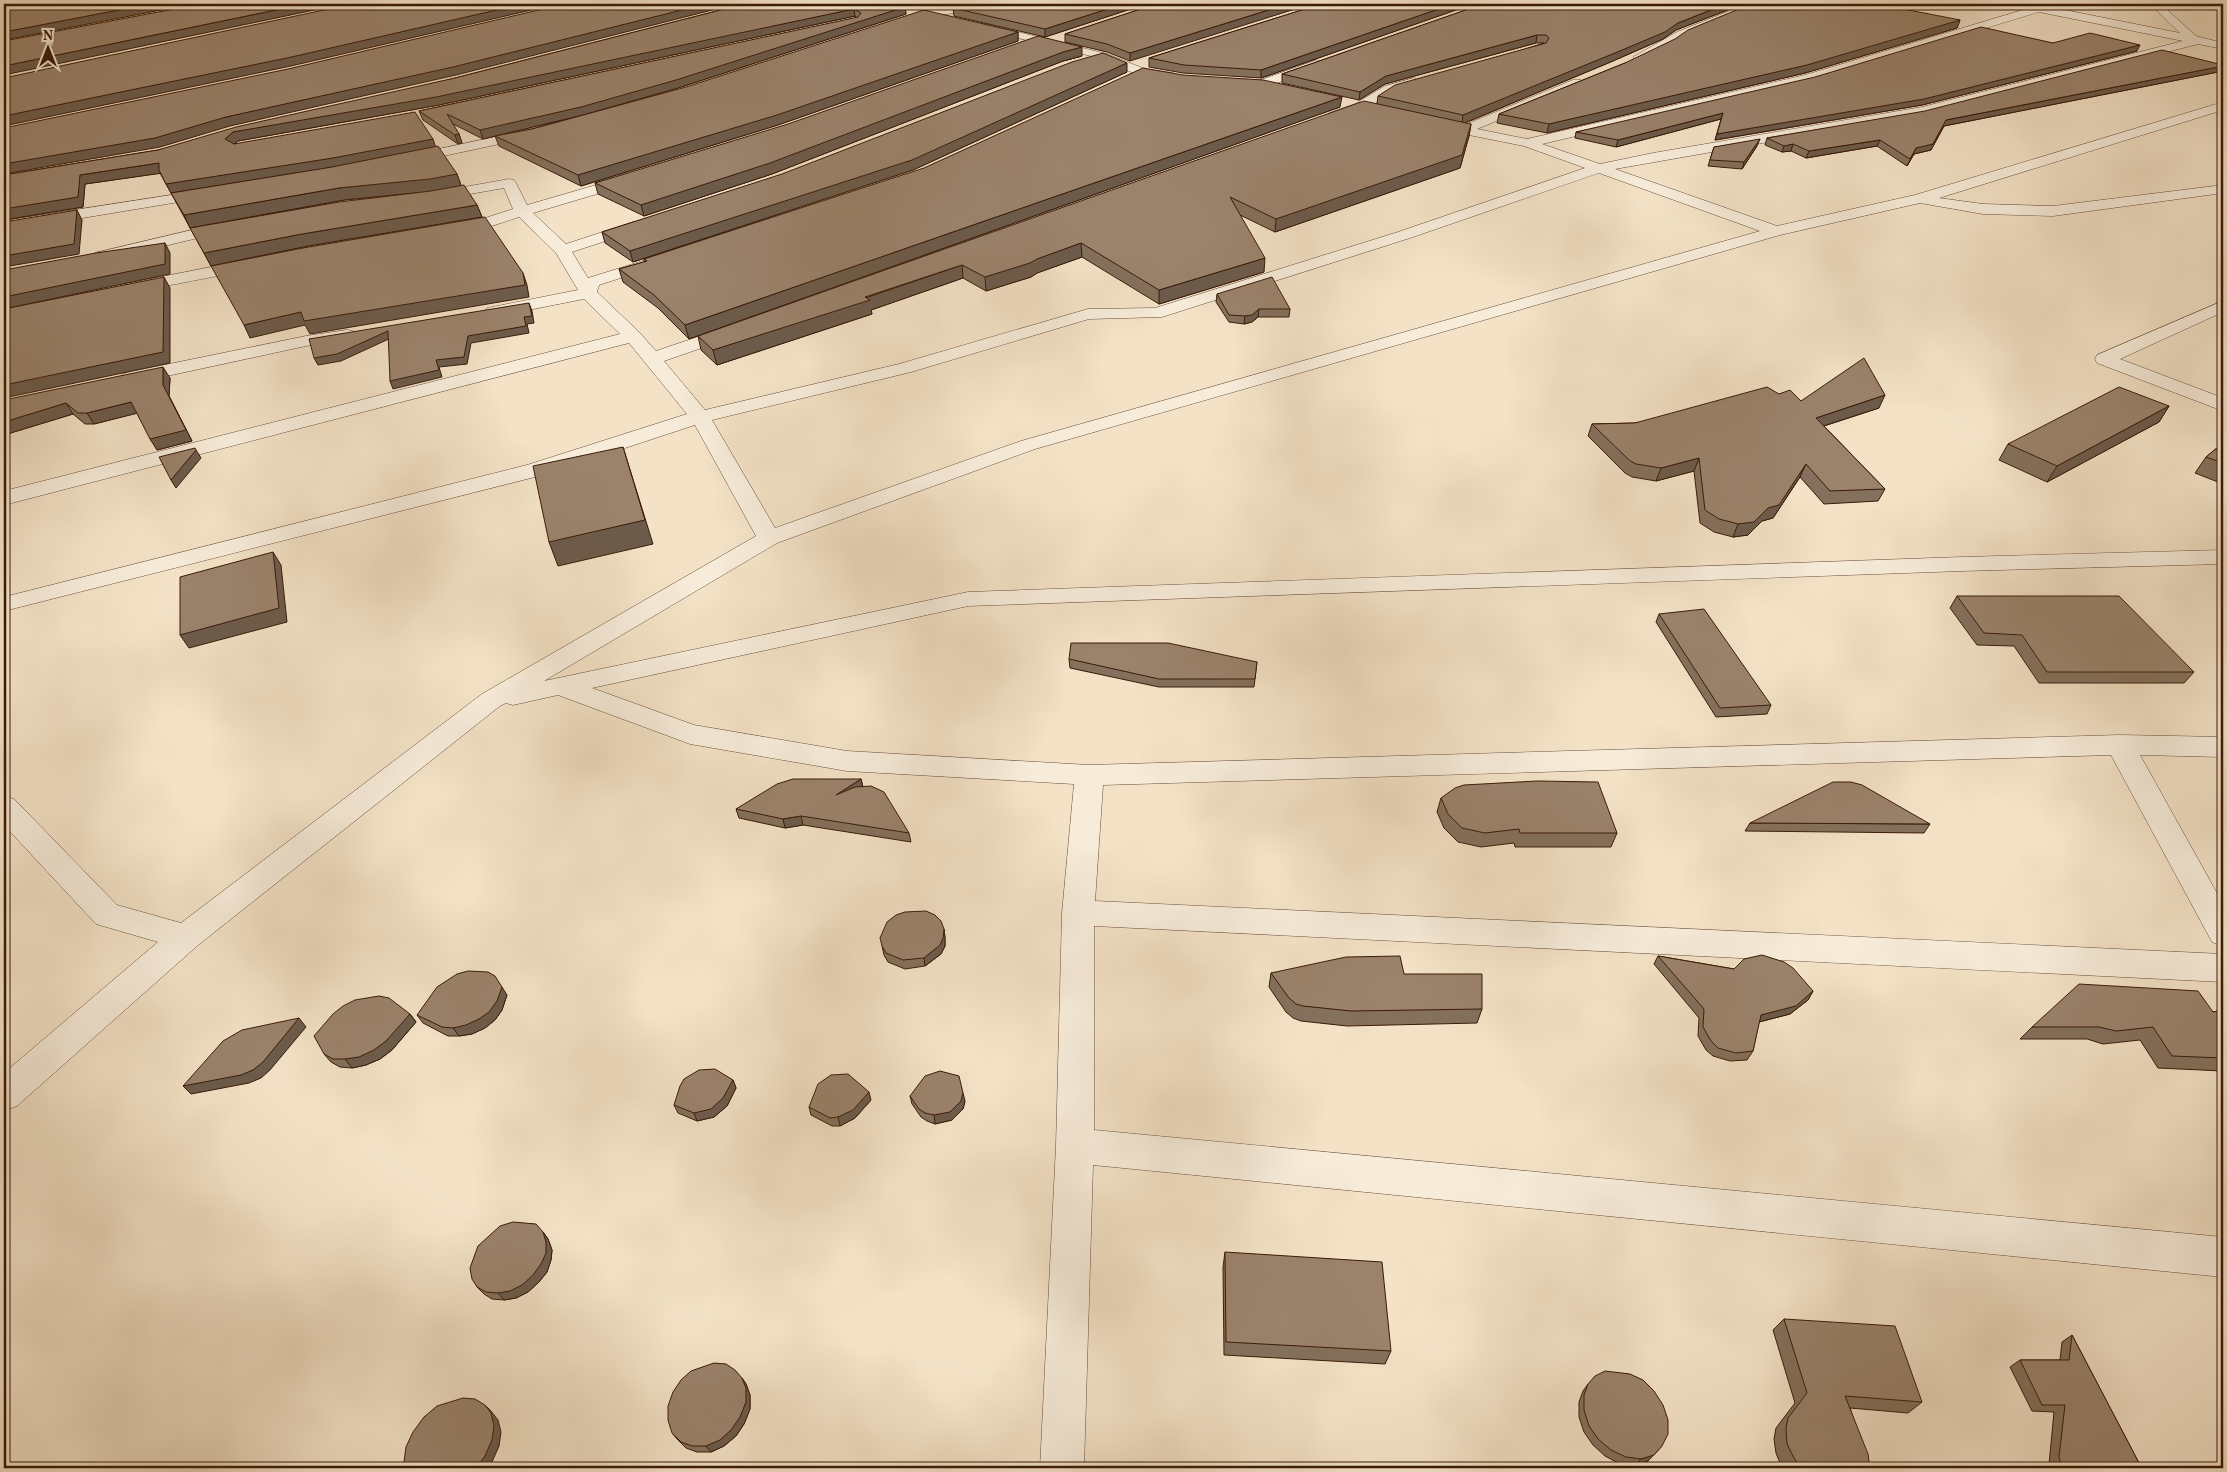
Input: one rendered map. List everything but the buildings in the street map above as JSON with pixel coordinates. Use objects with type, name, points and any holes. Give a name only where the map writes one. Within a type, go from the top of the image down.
[{"type":"street","points":[[980,4],[960,10],[927,14],[898,14],[927,14],[1103,56],[1126,74],[1144,67],[1183,79]]},
{"type":"street","points":[[1627,62],[1668,43],[1681,34],[1756,4]]},
{"type":"street","points":[[2012,4],[2040,8],[2223,46]]},
{"type":"street","points":[[2155,4],[2171,17],[2192,39]]},
{"type":"street","points":[[2212,4],[2223,5]]},
{"type":"street","points":[[1527,143],[1808,78],[2040,8]]},
{"type":"street","points":[[1010,50],[1064,36]]},
{"type":"street","points":[[4,604],[535,470],[700,418],[904,368],[1088,314],[1156,313],[1404,235],[1597,169],[1653,156],[1922,111],[2193,42],[2192,39]]},
{"type":"street","points":[[1076,64],[1103,56]]},
{"type":"street","points":[[1289,90],[1257,84],[1324,62]]},
{"type":"street","points":[[1463,130],[1505,111],[1592,77]]},
{"type":"street","points":[[1323,120],[1360,107],[1389,89],[1426,79]]},
{"type":"street","points":[[1333,100],[1378,111]]},
{"type":"street","points":[[4,1095],[186,937],[491,700],[769,538],[1028,445],[1776,231],[1918,199],[2223,106]]},
{"type":"street","points":[[2199,113],[2223,114]]},
{"type":"street","points":[[1425,122],[1527,143],[1776,231]]},
{"type":"street","points":[[394,162],[546,130]]},
{"type":"street","points":[[435,232],[484,223],[646,174]]},
{"type":"street","points":[[416,199],[509,183],[522,212],[563,250],[588,293],[633,336],[700,418],[769,538]]},
{"type":"street","points":[[1918,199],[1983,209],[2053,211],[2223,189]]},
{"type":"street","points":[[4,226],[219,191]]},
{"type":"street","points":[[563,250],[656,219]]},
{"type":"street","points":[[89,259],[245,223]]},
{"type":"street","points":[[588,293],[592,282],[665,259]]},
{"type":"street","points":[[117,291],[270,261]]},
{"type":"street","points":[[474,315],[588,293]]},
{"type":"street","points":[[2223,306],[2104,359],[2223,405]]},
{"type":"street","points":[[652,359],[751,326]]},
{"type":"street","points":[[110,382],[306,341],[364,332]]},
{"type":"street","points":[[4,498],[633,336]]},
{"type":"street","points":[[491,700],[968,599],[1962,564],[2223,558]]},
{"type":"street","points":[[560,686],[690,734],[837,759],[1089,775],[1584,759],[2120,745],[2223,747]]},
{"type":"street","points":[[2120,745],[2223,933]]},
{"type":"street","points":[[1062,1468],[1074,1146],[1078,913],[1089,775]]},
{"type":"street","points":[[4,807],[108,915],[186,937]]},
{"type":"street","points":[[1078,913],[2223,968]]},
{"type":"street","points":[[1074,1146],[2223,1257]]}]
